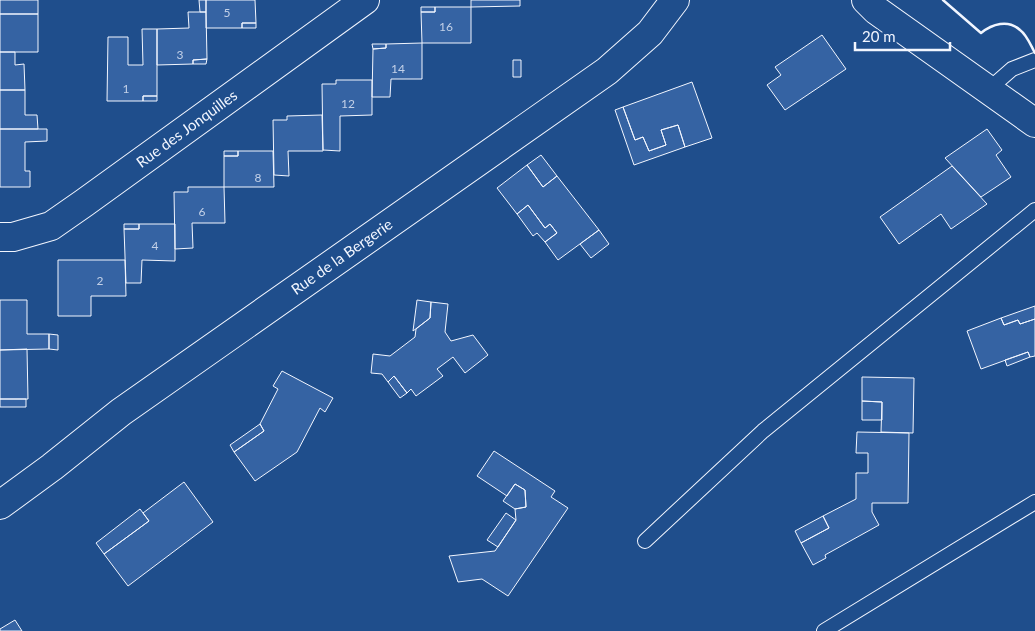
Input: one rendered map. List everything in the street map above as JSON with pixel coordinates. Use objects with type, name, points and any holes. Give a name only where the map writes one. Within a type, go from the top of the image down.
[{"type":"street","name":"Rue des Jonquilles","points":[[0,237],[12,237],[51,226],[365,0]]},
{"type":"street","name":"Rue de la Bergerie","points":[[0,506],[120,412],[607,72],[650,33],[675,0]]},
{"type":"street","points":[[866,0],[876,10],[1035,123]]},
{"type":"lane","points":[[988,90],[1012,69],[1035,60]]},
{"type":"lane","points":[[645,541],[763,431],[1035,210]]},
{"type":"lane","points":[[824,631],[1035,502]]},
{"type":"building","points":[[0,0],[38,0],[38,14],[0,14]]},
{"type":"building","points":[[199,0],[206,0],[206,12],[200,12]]},
{"type":"building","points":[[206,0],[255,0],[256,23],[242,23],[242,28],[206,28]]},
{"type":"building","points":[[471,0],[520,0],[520,6],[471,7]]},
{"type":"building","points":[[421,7],[435,7],[435,12],[421,12]]},
{"type":"building","points":[[435,7],[471,7],[471,43],[422,43],[421,12],[435,12]]},
{"type":"building","points":[[188,12],[206,12],[207,59],[193,60],[193,64],[157,65],[157,29],[189,28]]},
{"type":"building","points":[[0,14],[38,14],[38,52],[0,52]]},
{"type":"building","points":[[242,23],[256,23],[256,28],[242,28]]},
{"type":"building","points":[[142,29],[157,29],[157,96],[143,96],[143,101],[107,101],[108,37],[128,37],[128,65],[143,65]]},
{"type":"building","points":[[822,35],[846,69],[785,110],[767,85],[781,75],[775,67]]},
{"type":"building","points":[[422,43],[422,79],[391,79],[390,97],[372,97],[373,49],[386,48],[386,44]]},
{"type":"building","points":[[372,44],[386,44],[386,48],[373,49]]},
{"type":"building","points":[[0,52],[15,52],[15,65],[24,64],[25,90],[0,90]]},
{"type":"building","points":[[207,59],[206,64],[193,64],[193,60]]},
{"type":"building","points":[[513,60],[521,60],[521,77],[513,77]]},
{"type":"building","points":[[336,80],[372,80],[372,115],[340,116],[340,151],[323,150],[322,84],[336,84]]},
{"type":"building","points":[[692,82],[712,138],[685,147],[678,125],[661,130],[666,145],[649,151],[643,137],[635,140],[623,107]]},
{"type":"building","points":[[0,90],[25,90],[25,115],[37,115],[38,129],[0,129]]},
{"type":"building","points":[[143,96],[157,96],[157,101],[143,101]]},
{"type":"building","points":[[623,107],[635,140],[643,137],[649,151],[666,145],[661,130],[678,125],[685,147],[634,165],[615,110]]},
{"type":"building","points":[[322,115],[323,151],[288,151],[289,176],[274,175],[273,120],[287,120],[287,116]]},
{"type":"building","points":[[0,129],[47,129],[47,141],[25,142],[25,171],[30,171],[30,187],[0,187]]},
{"type":"building","points":[[987,129],[1002,150],[996,155],[1011,177],[981,197],[945,158]]},
{"type":"building","points":[[224,151],[238,151],[238,156],[224,156]]},
{"type":"building","points":[[238,151],[273,151],[274,187],[224,187],[224,156],[238,156]]},
{"type":"building","points":[[541,155],[557,176],[543,187],[527,165]]},
{"type":"building","points":[[527,165],[543,187],[557,176],[599,230],[558,260],[545,242],[557,233],[550,224],[545,228],[528,205],[517,214],[497,188]]},
{"type":"building","points":[[952,166],[987,204],[951,229],[941,214],[899,244],[880,217]]},
{"type":"building","points":[[188,187],[224,187],[225,223],[192,223],[193,248],[175,249],[174,192],[188,192]]},
{"type":"building","points":[[528,205],[545,228],[550,224],[557,233],[545,242],[537,233],[533,236],[517,214]]},
{"type":"building","points":[[124,224],[139,224],[139,229],[124,229]]},
{"type":"building","points":[[139,224],[175,224],[175,261],[142,260],[141,283],[126,283],[124,229],[139,229]]},
{"type":"building","points":[[599,230],[609,244],[591,258],[580,244]]},
{"type":"building","points":[[58,260],[125,260],[126,296],[91,296],[91,316],[58,316]]},
{"type":"building","points":[[0,300],[27,300],[27,334],[49,334],[49,349],[0,350]]},
{"type":"building","points":[[417,300],[431,302],[430,318],[413,331]]},
{"type":"building","points":[[431,302],[448,304],[445,332],[451,341],[473,335],[488,355],[465,373],[453,357],[437,369],[443,376],[416,396],[411,389],[407,393],[394,376],[388,382],[382,374],[371,373],[373,354],[390,356],[415,337],[416,329],[430,318]]},
{"type":"building","points":[[1035,306],[1035,319],[1020,324],[1018,320],[1004,325],[1001,318]]},
{"type":"building","points":[[1001,318],[1004,325],[1018,320],[1020,324],[1035,319],[1035,356],[1030,357],[1028,352],[981,369],[967,331]]},
{"type":"building","points":[[49,334],[58,335],[58,350],[49,349]]},
{"type":"building","points":[[27,349],[28,399],[0,399],[0,350]]},
{"type":"building","points":[[1028,352],[1030,357],[1007,366],[1005,360]]},
{"type":"building","points":[[282,371],[333,398],[325,412],[320,408],[297,452],[255,481],[234,452],[264,431],[260,424],[278,389],[273,386]]},
{"type":"building","points":[[394,376],[407,393],[400,398],[388,382]]},
{"type":"building","points":[[862,377],[914,378],[913,433],[881,432],[882,402],[862,401]]},
{"type":"building","points":[[0,399],[26,399],[26,407],[0,407]]},
{"type":"building","points":[[862,401],[882,402],[882,420],[862,420]]},
{"type":"building","points":[[260,424],[264,431],[234,452],[230,445]]},
{"type":"building","points":[[857,432],[909,433],[908,503],[872,503],[872,512],[879,525],[825,555],[826,558],[813,565],[801,543],[829,528],[823,516],[856,499],[856,473],[868,473],[868,453],[856,453]]},
{"type":"building","points":[[494,451],[555,491],[551,497],[568,508],[508,596],[482,579],[458,582],[449,556],[495,551],[516,520],[515,509],[526,507],[525,490],[515,484],[507,496],[477,476]]},
{"type":"building","points":[[184,482],[213,522],[128,586],[104,554],[149,521],[143,513]]},
{"type":"building","points":[[515,484],[525,490],[526,507],[515,509],[503,501]]},
{"type":"building","points":[[140,509],[149,521],[104,554],[96,543]]},
{"type":"building","points":[[506,513],[516,520],[498,547],[487,540]]},
{"type":"building","points":[[823,516],[829,528],[801,543],[795,531]]},
{"type":"building","points":[[15,620],[22,631],[0,631],[0,629]]},
{"type":"wall","points":[[943,0],[981,33],[990,27],[1000,24],[1015,27],[1025,35],[1035,53]]}]
